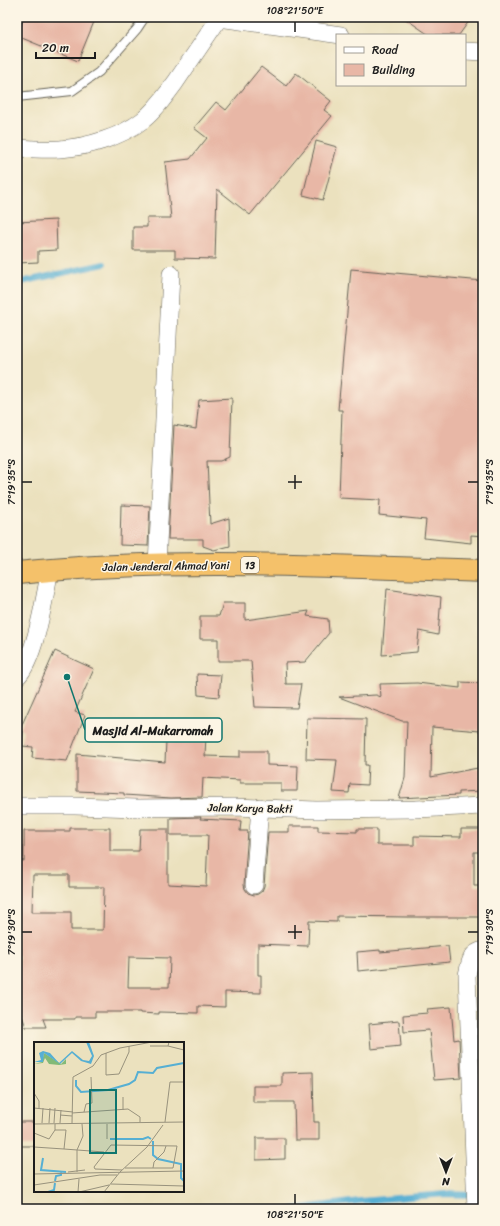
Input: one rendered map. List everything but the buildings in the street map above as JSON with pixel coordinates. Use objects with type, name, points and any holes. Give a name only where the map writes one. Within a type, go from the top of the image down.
[{"type":"highway","name":"Jalan Jenderal Ahmad Yani","points":[[17,573],[50,569],[157,565],[311,566],[483,571]]},
{"type":"street","points":[[17,148],[59,149],[81,146],[106,139],[129,129],[143,120],[159,104],[197,52],[220,17],[336,34]]},
{"type":"street","points":[[466,52],[483,52]]},
{"type":"street","points":[[157,565],[171,274]]},
{"type":"street","points":[[17,677],[21,673],[32,652],[50,569]]},
{"type":"street","name":"Jalan Karya Bakti","points":[[17,806],[137,808],[260,807],[316,810],[483,806]]},
{"type":"street","points":[[254,885],[260,807]]},
{"type":"street","points":[[476,1209],[467,975],[471,959],[476,951],[483,950]]},
{"type":"lane","points":[[17,97],[72,91],[99,72],[137,29],[145,17]]},
{"type":"waterway","points":[[17,283],[104,264]]},
{"type":"waterway","points":[[293,1209],[360,1201],[446,1194],[473,1195]]},
{"type":"place","name":"Masjid Al-Mukarromah","points":[[67,677]]}]
